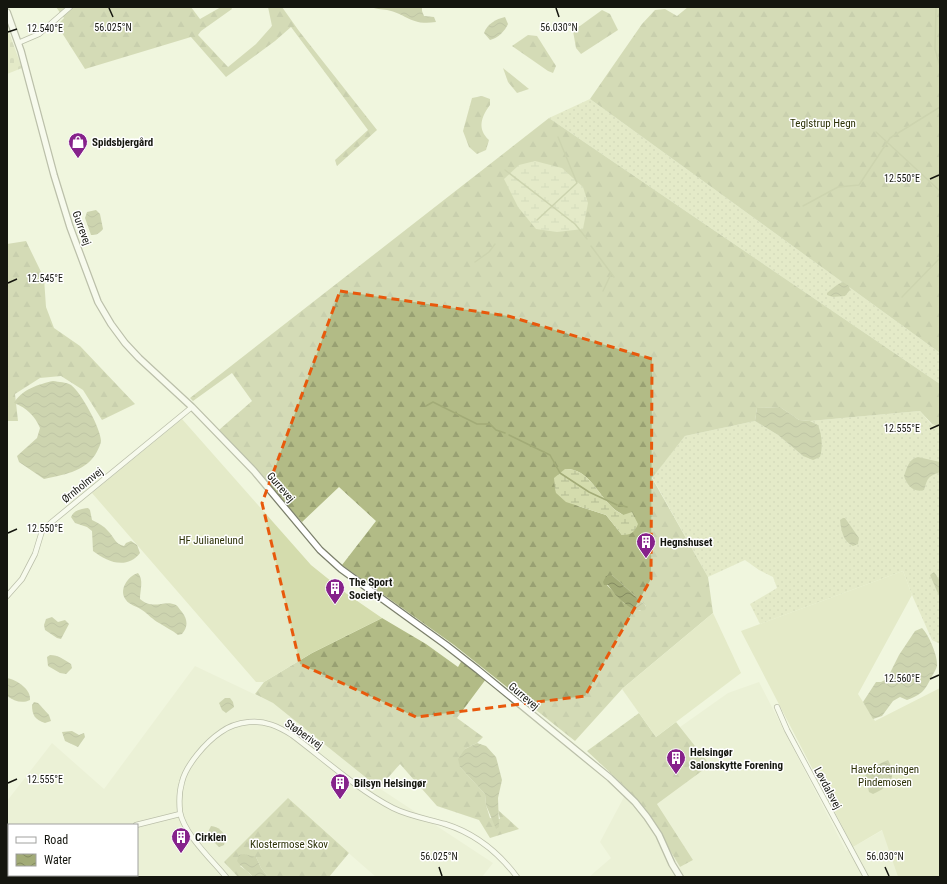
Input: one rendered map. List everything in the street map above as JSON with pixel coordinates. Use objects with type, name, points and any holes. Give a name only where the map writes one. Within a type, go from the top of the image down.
[{"type":"street","points":[[18,43],[39,34],[70,7]]},
{"type":"street","name":"Gurrevej","points":[[7,12],[18,43],[62,203],[98,302],[124,343],[139,359],[192,407],[254,471],[320,550],[341,569],[478,670],[610,778],[635,802],[647,817],[658,835],[680,877]]},
{"type":"street","name":"Ørnholmvej","points":[[7,596],[22,579],[35,554],[42,531],[53,520],[192,407]]},
{"type":"street","name":"Løvdalsvej","points":[[777,707],[787,730],[866,877]]},
{"type":"street","name":"Støberivej","points":[[226,877],[185,826],[180,814],[179,797],[182,781],[190,764],[209,742],[221,731],[235,725],[250,722],[265,723],[279,727],[292,735],[375,798],[395,809],[446,824],[479,840],[495,853],[517,877]]},
{"type":"street","points":[[138,824],[180,814]]},
{"type":"highlighted area","points":[[340,291],[508,316],[652,359],[651,579],[585,696],[416,717],[300,664],[262,503]]},
{"type":"shaded area","points":[[195,666],[273,703],[379,788],[493,863],[482,877],[376,877],[336,842],[224,862],[238,877],[7,877],[7,801],[52,743],[104,789]]},
{"type":"shaded area","points":[[759,682],[846,851],[883,830],[898,877],[589,877],[611,858],[600,842],[624,797],[645,809],[680,867],[693,860],[657,804],[710,765],[680,727],[728,693]]},
{"type":"green space","points":[[56,7],[191,7],[200,19],[221,7],[231,7],[232,9],[201,31],[198,35],[228,67],[256,44],[272,26],[268,7],[282,7],[299,31],[377,130],[337,166],[335,160],[368,130],[291,27],[275,41],[226,77],[191,37],[85,69],[57,25],[64,18]]},
{"type":"green space","name":"Teglstrup Hegn","points":[[688,7],[940,7],[940,353],[590,99],[642,24],[655,10],[665,9],[677,16]]},
{"type":"green space","points":[[602,10],[610,14],[618,30],[581,54],[576,48],[573,31]]},
{"type":"green space","points":[[7,27],[22,68],[7,74]]},
{"type":"green space","points":[[528,35],[537,36],[556,66],[553,73],[512,46]]},
{"type":"green space","points":[[503,68],[529,89],[517,93],[508,82]]},
{"type":"green space","points":[[482,96],[490,99],[490,105],[484,114],[482,123],[483,132],[489,140],[486,150],[477,154],[469,147],[463,131],[472,98]]},
{"type":"green space","points":[[590,99],[940,353],[940,384],[549,118]]},
{"type":"green space","points":[[549,118],[940,384],[940,427],[932,424],[920,411],[810,421],[799,420],[780,407],[757,408],[755,421],[685,436],[652,478],[708,577],[713,613],[622,689],[575,741],[454,645],[342,565],[376,521],[339,487],[302,522],[219,430],[252,401],[232,373],[193,401],[190,398]],"holes":[[[565,469],[579,472],[591,482],[614,509],[623,515],[622,535],[606,515],[578,506]],[[612,575],[645,605],[646,606],[640,611],[624,603],[606,584]]]},
{"type":"green space","points":[[535,161],[562,168],[583,187],[588,203],[583,229],[557,232],[536,229],[518,207],[504,179],[519,165]]},
{"type":"green space","points":[[26,241],[44,278],[46,307],[54,328],[80,346],[135,404],[102,420],[83,390],[61,376],[40,378],[15,394],[18,421],[7,421],[7,244]]},
{"type":"green space","points":[[920,411],[931,424],[940,427],[940,644],[932,640],[903,571],[760,624],[750,604],[777,588],[773,577],[759,570],[745,560],[708,577],[652,477],[685,436],[755,421],[778,435],[803,456],[818,425],[810,421]]},
{"type":"green space","name":"HF Julianelund","points":[[182,419],[311,565],[347,594],[382,618],[312,653],[264,682],[256,682],[92,493]]},
{"type":"green space","points":[[565,469],[579,472],[591,482],[605,500],[619,513],[623,515],[632,512],[638,524],[636,529],[630,534],[622,535],[606,515],[566,502],[556,493],[554,478]]},
{"type":"green space","name":"Haveforeningen Pindemosen","points":[[903,571],[912,595],[858,694],[875,721],[940,688],[940,877],[898,877],[882,830],[853,847],[741,631]]},
{"type":"green space","points":[[713,613],[741,673],[656,737],[622,689]]},
{"type":"green space","points":[[382,618],[426,644],[458,667],[462,660],[486,679],[457,718],[483,737],[477,743],[465,749],[460,767],[485,794],[486,805],[490,818],[500,819],[498,810],[519,829],[490,838],[479,820],[437,806],[400,764],[379,788],[273,703],[255,694],[264,682],[312,653]]},
{"type":"green space","points":[[639,713],[656,737],[676,722],[710,765],[657,804],[693,860],[680,867],[645,809],[621,783],[587,751]]},
{"type":"green space","name":"Klostermose Skov","points":[[288,798],[349,853],[329,877],[268,877],[261,868],[256,857],[240,866],[253,877],[238,877],[224,862]]},
{"type":"water","points":[[371,7],[422,7],[424,16],[434,17],[436,22],[428,23],[415,21],[394,12]]},
{"type":"water","points":[[505,17],[508,24],[505,29],[501,34],[490,40],[484,33],[485,30],[492,22]]},
{"type":"water","points":[[96,210],[100,214],[103,229],[97,234],[91,235],[85,218],[87,212]]},
{"type":"water","points":[[843,282],[849,286],[850,290],[845,296],[833,297],[827,295],[827,293],[833,288]]},
{"type":"water","points":[[53,381],[71,385],[80,395],[98,428],[101,441],[95,455],[90,461],[79,469],[44,479],[19,462],[17,456],[37,438],[40,428],[30,413],[23,407],[14,403],[21,394],[26,391],[36,386]]},
{"type":"water","points":[[780,407],[799,420],[810,421],[818,425],[822,441],[820,457],[813,460],[803,456],[778,435],[755,421],[757,408]]},
{"type":"water","points":[[918,457],[940,462],[940,472],[930,477],[927,480],[924,490],[920,491],[911,488],[904,476],[910,462]]},
{"type":"water","points":[[88,508],[90,510],[92,520],[105,528],[117,542],[124,546],[126,543],[131,541],[137,545],[140,553],[135,558],[123,563],[111,561],[93,551],[92,531],[87,527],[75,523],[71,517],[76,511]]},
{"type":"water","points":[[845,518],[859,538],[858,544],[853,546],[847,542],[842,531],[840,520]]},
{"type":"water","points":[[934,572],[940,581],[940,598],[930,575]]},
{"type":"water","points":[[138,573],[141,579],[140,599],[154,605],[167,603],[177,606],[184,615],[186,621],[186,626],[182,634],[178,635],[173,632],[126,600],[123,592],[125,584],[131,577]]},
{"type":"water","points":[[612,575],[645,605],[645,610],[634,609],[624,603],[608,585],[604,585],[603,582],[606,576]]},
{"type":"water","points":[[52,617],[58,622],[65,620],[69,624],[61,639],[45,630],[44,625],[46,619]]},
{"type":"water","points":[[922,628],[935,651],[937,666],[935,670],[922,692],[907,700],[900,697],[893,701],[882,716],[873,719],[863,702],[876,682],[881,682],[887,679],[899,655],[915,631]]},
{"type":"water","points":[[50,655],[64,659],[71,664],[72,668],[66,674],[60,673],[48,666],[47,657]]},
{"type":"water","points":[[7,678],[23,686],[30,696],[30,700],[24,702],[18,701],[7,696]]},
{"type":"water","points":[[225,698],[230,698],[234,707],[226,713],[222,710],[219,703]]},
{"type":"water","points":[[34,702],[38,703],[49,715],[51,721],[45,723],[36,719],[32,709]]},
{"type":"water","points":[[72,731],[79,735],[84,733],[85,737],[78,747],[65,741],[62,732]]},
{"type":"water","points":[[477,743],[486,746],[496,757],[502,780],[498,798],[499,827],[496,829],[486,805],[485,794],[460,767],[458,759],[465,749]]},
{"type":"water","points":[[888,760],[892,772],[890,781],[879,791],[873,794],[869,792],[865,775],[877,765]]},
{"type":"water","points":[[211,826],[218,828],[225,835],[224,845],[219,847],[211,839],[208,832]]},
{"type":"water","points":[[244,854],[256,857],[261,868],[268,877],[253,877],[240,865],[237,861],[239,855]]},
{"type":"waterway","points":[[936,7],[935,49],[940,66]]},
{"type":"waterway","points":[[803,206],[838,187],[859,185],[890,138],[940,107]]},
{"type":"waterway","points":[[876,132],[940,191]]},
{"type":"waterway","points":[[537,220],[577,183],[558,137]]},
{"type":"waterway","points":[[505,170],[575,224],[587,239]]},
{"type":"waterway","points":[[475,262],[489,252],[495,244]]},
{"type":"waterway","points":[[591,246],[614,277]]},
{"type":"waterway","points":[[902,297],[940,258]]},
{"type":"waterway","points":[[603,291],[611,274]]},
{"type":"waterway","points":[[426,406],[433,402],[477,424],[490,424],[496,430],[505,433]]},
{"type":"waterway","points":[[509,435],[550,455],[560,473],[589,492],[617,505]]},
{"type":"waterway","points":[[619,505],[627,507]]},
{"type":"place","name":"Spidsbjergård","points":[[78,159]]},
{"type":"place","name":"Hegnshuset","points":[[646,559]]},
{"type":"place","name":"The Sport Society","points":[[335,605]]},
{"type":"place","name":"Helsingør Salonskytte Forening","points":[[676,775]]},
{"type":"place","name":"Bilsyn Helsingør","points":[[340,800]]},
{"type":"place","name":"Cirklen","points":[[181,854]]}]
